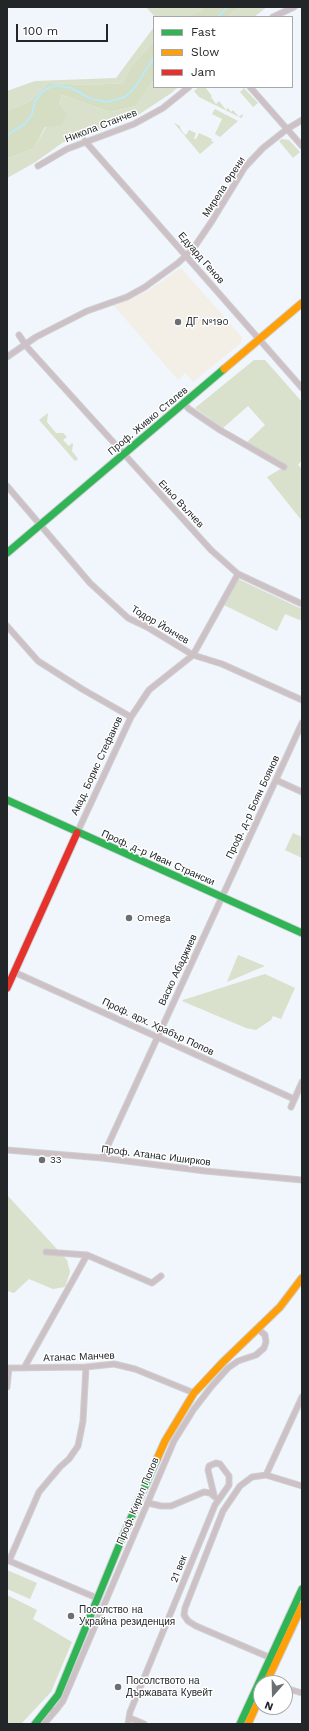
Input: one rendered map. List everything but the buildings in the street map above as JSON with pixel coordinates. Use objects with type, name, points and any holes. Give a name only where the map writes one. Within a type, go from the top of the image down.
[{"type":"street","points":[[275,16],[294,7]]},
{"type":"street","name":"Никола Станчев","points":[[38,166],[54,155],[85,141],[134,124],[163,108],[188,88]]},
{"type":"street","points":[[251,88],[302,146]]},
{"type":"street","name":"Мирела Френи","points":[[7,357],[36,337],[87,311],[127,297],[144,287],[186,256],[212,221],[245,167],[263,148],[287,129],[302,120]]},
{"type":"street","name":"Едуард Генов","points":[[85,141],[302,388]]},
{"type":"street","name":"Проф. Живко Сталев","points":[[7,553],[302,303]]},
{"type":"street","name":"Еньо Вълчев","points":[[19,335],[24,345],[211,550],[238,574],[302,604]]},
{"type":"street","points":[[184,404],[220,430],[284,467]]},
{"type":"street","name":"Тодор Йончев","points":[[7,486],[90,583],[128,618],[147,626],[193,655],[222,664],[302,700]]},
{"type":"street","name":"Акад. Борис Стефанов","points":[[7,988],[131,717],[149,690],[193,655],[238,574]]},
{"type":"street","points":[[7,626],[38,660],[82,689],[131,717]]},
{"type":"street","name":"Проф. д-р Боян Боянов","points":[[221,898],[302,723]]},
{"type":"street","points":[[276,780],[302,792]]},
{"type":"street","name":"Проф. д-р Иван Странски","points":[[7,800],[221,898],[302,933]]},
{"type":"street","name":"Васко Абаджиев","points":[[102,1158],[156,1037],[221,898]]},
{"type":"street","name":"Проф. арх. Храбър Попов","points":[[14,972],[294,1100]]},
{"type":"street","points":[[291,1106],[302,1082]]},
{"type":"street","name":"Проф. Атанас Иширков","points":[[7,1150],[102,1158],[205,1171],[302,1180]]},
{"type":"street","points":[[46,1252],[87,1255],[152,1283],[160,1276]]},
{"type":"street","points":[[24,1368],[87,1255]]},
{"type":"street","name":"Проф. Кирил Попов","points":[[35,1724],[48,1710],[58,1695],[97,1598],[165,1441],[194,1393],[222,1362],[280,1307],[302,1278]]},
{"type":"street","name":"Проф. Кирил Попов","points":[[44,1724],[63,1701],[174,1441],[211,1386],[228,1368],[238,1361],[256,1355],[264,1348],[266,1342],[265,1335],[258,1329]]},
{"type":"street","name":"Атанас Манчев","points":[[8,1368],[86,1367],[114,1364],[125,1366],[194,1393]]},
{"type":"street","points":[[86,1367],[84,1421],[78,1446],[69,1459],[39,1492],[8,1560],[97,1598]]},
{"type":"street","points":[[7,1387],[8,1368]]},
{"type":"street","points":[[266,1475],[302,1397]]},
{"type":"street","name":"21 век","points":[[128,1724],[130,1712],[215,1505],[229,1485],[229,1476],[220,1464],[216,1463],[209,1466],[208,1470],[214,1495]]},
{"type":"street","points":[[271,1658],[196,1626],[188,1621],[184,1615],[185,1608],[223,1512],[240,1486],[252,1477],[266,1475],[302,1486]]},
{"type":"street","points":[[148,1503],[161,1506],[171,1506],[204,1492],[214,1495],[216,1500],[215,1505]]},
{"type":"street","points":[[267,1675],[271,1658],[302,1589]]},
{"type":"street","points":[[269,1675],[302,1606]]},
{"type":"street","points":[[240,1724],[253,1703]]},
{"type":"street","points":[[48,1710],[56,1710]]},
{"type":"street","points":[[248,1724],[253,1713]]},
{"type":"street","points":[[130,1718],[144,1724]]},
{"type":"shaded area","name":"ДГ №190","points":[[179,269],[182,269],[242,337],[241,343],[193,382],[185,373],[178,380],[114,306],[149,290]]},
{"type":"green space","points":[[146,7],[204,7],[201,11],[188,16],[154,16]]},
{"type":"green space","points":[[204,7],[239,7],[228,16],[188,16],[201,11]]},
{"type":"green space","points":[[239,7],[267,7],[255,16],[228,16]]},
{"type":"green space","points":[[153,28],[153,42],[130,68],[123,83],[89,85],[48,83],[29,102],[7,111],[7,91],[35,81],[116,78]]},
{"type":"green space","points":[[153,42],[153,80],[136,106],[110,112],[62,95],[59,104],[67,115],[61,125],[45,127],[34,148],[7,159],[7,111],[29,102],[48,83],[89,85],[123,83],[130,68]]},
{"type":"green space","points":[[153,80],[153,88],[177,88],[138,115],[62,143],[34,163],[7,178],[7,159],[34,148],[59,104],[62,95],[110,112],[136,106]]},
{"type":"green space","points":[[198,88],[206,88],[216,104],[219,101],[226,110],[228,108],[231,112],[233,110],[239,117],[199,97],[194,91]]},
{"type":"green space","points":[[244,88],[258,103],[253,107],[240,92]]},
{"type":"green space","points":[[215,109],[238,121],[220,137],[215,134],[222,119],[212,114]]},
{"type":"green space","points":[[174,123],[180,126],[186,135],[189,130],[196,133],[194,139],[196,139],[199,133],[212,139],[211,141],[214,142],[200,154]]},
{"type":"green space","points":[[282,139],[289,140],[300,152],[293,158],[279,141]]},
{"type":"green space","points":[[254,360],[265,360],[302,402],[302,460],[298,465],[302,469],[302,521],[267,477],[284,467],[281,463],[247,442],[265,425],[248,406],[223,428],[195,408]]},
{"type":"green space","points":[[48,413],[47,422],[56,433],[63,433],[67,437],[63,440],[69,446],[72,443],[73,444],[72,451],[78,459],[75,461],[39,420]]},
{"type":"green space","points":[[238,579],[302,609],[302,621],[285,614],[277,631],[224,605]]},
{"type":"green space","points":[[293,833],[302,837],[302,858],[285,850]]},
{"type":"green space","points":[[238,955],[265,966],[227,982]]},
{"type":"green space","points":[[265,974],[295,988],[281,1019],[273,1016],[271,1020],[256,1030],[246,1028],[182,1001],[183,1000]]},
{"type":"green space","points":[[7,1195],[67,1260],[70,1272],[65,1287],[53,1289],[29,1279],[14,1293],[7,1291]]},
{"type":"green space","points":[[7,1570],[37,1583],[30,1599],[7,1589]]},
{"type":"green space","points":[[7,1595],[37,1610],[33,1619],[72,1642],[51,1692],[21,1724],[7,1724]]},
{"type":"waterway","points":[[219,16],[227,7]]},
{"type":"waterway","points":[[7,136],[25,124],[32,114],[35,101],[44,90],[56,85],[71,88],[91,99],[107,102],[125,97],[136,86],[153,59]]},
{"type":"traffic: fast","points":[[7,553],[224,369]]},
{"type":"traffic: fast","points":[[7,800],[302,933]]},
{"type":"traffic: fast","points":[[35,1724],[58,1695],[123,1536],[157,1459]]},
{"type":"traffic: fast","points":[[240,1724],[302,1589]]},
{"type":"traffic: slow","points":[[224,369],[302,303]]},
{"type":"traffic: slow","points":[[157,1459],[165,1441],[194,1393],[223,1362],[280,1307],[302,1278]]},
{"type":"traffic: slow","points":[[270,1675],[302,1606]]},
{"type":"traffic: slow","points":[[248,1724],[253,1713]]},
{"type":"traffic: jam","points":[[7,988],[77,833]]},
{"type":"place","name":"ДГ №190","points":[[178,322]]},
{"type":"place","name":"Omega","points":[[129,918]]},
{"type":"place","name":"33","points":[[42,1160]]},
{"type":"place","name":"Посолство на Украйна резиденция","points":[[71,1616]]},
{"type":"place","name":"Посолството на Държавата Кувейт","points":[[118,1687]]}]
